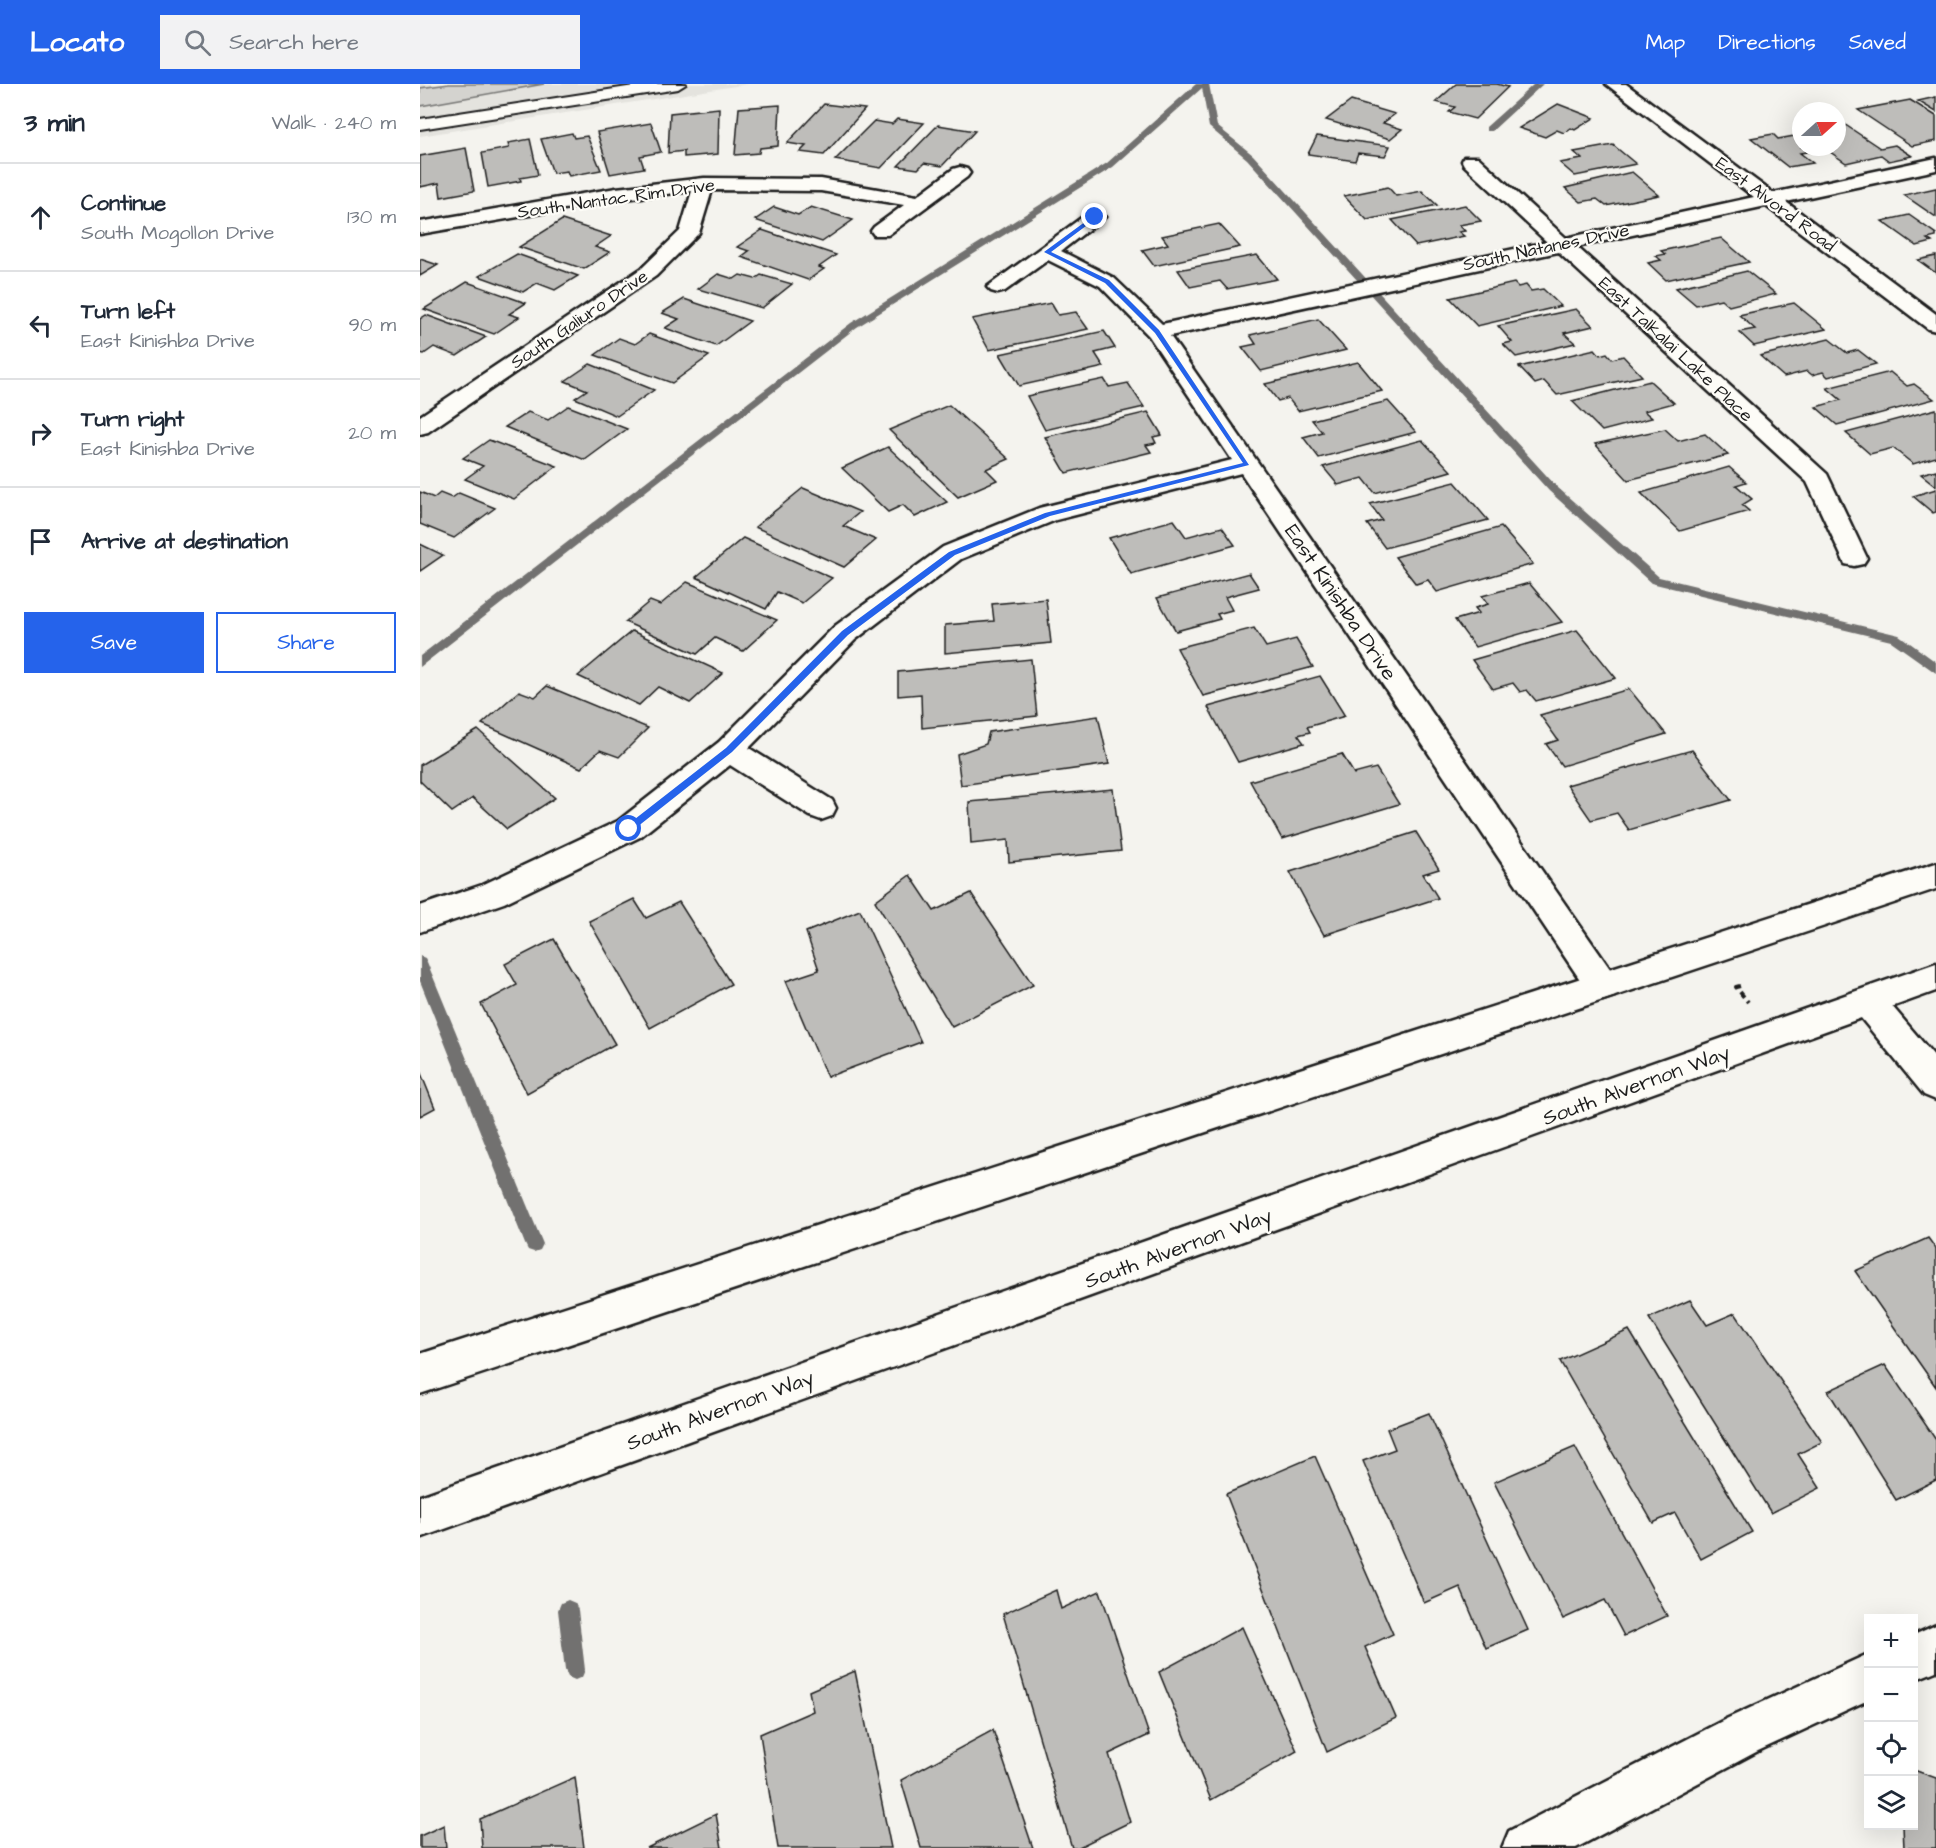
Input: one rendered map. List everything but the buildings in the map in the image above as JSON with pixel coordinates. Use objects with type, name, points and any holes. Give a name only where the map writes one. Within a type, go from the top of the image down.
[{"type":"street","name":"East Alvord Road","points":[[1615,84],[1936,324]]},
{"type":"street","name":"East Talkalai Lake Place","points":[[1471,161],[1818,479],[1854,558]]},
{"type":"street","name":"South Natanes Drive","points":[[1157,332],[1936,164]]},
{"type":"street","points":[[881,231],[960,172]]},
{"type":"street","name":"South Nantac Rim Drive","points":[[420,228],[616,194],[704,184],[821,185],[920,202]]},
{"type":"street","name":"South Galiuro Drive","points":[[420,428],[650,272],[689,233],[704,184]]},
{"type":"street","points":[[998,287],[1095,217]]},
{"type":"street","name":"East Kinishba Drive","points":[[1047,252],[1107,282],[1157,332],[1603,986]]},
{"type":"street","points":[[420,919],[493,894],[629,829],[729,750],[845,633],[952,553],[1048,514],[1247,464]]},
{"type":"street","points":[[729,750],[820,808]]},
{"type":"street","points":[[420,1374],[1936,876]]},
{"type":"street","name":"South Alvernon Way","points":[[420,1517],[1936,977]]},
{"type":"street","points":[[1868,1002],[1936,1084]]},
{"type":"street","points":[[1918,1655],[1936,1648]]},
{"type":"street","points":[[1526,1848],[1742,1735],[1864,1679]]},
{"type":"lane","points":[[420,124],[678,84]]},
{"type":"path","points":[[1745,984],[1736,987],[1749,1004]]},
{"type":"shaded area","points":[[420,84],[748,84],[420,136]]},
{"type":"shaded area","points":[[449,84],[544,84],[420,106],[420,88]]},
{"type":"waterway","points":[[420,663],[854,325],[1110,165],[1201,84]]},
{"type":"waterway","points":[[1205,84],[1213,127],[1250,157],[1553,489],[1655,580],[1895,638],[1936,669]]},
{"type":"waterway","points":[[1489,129],[1539,84]]},
{"type":"waterway","points":[[420,962],[534,1244]]},
{"type":"waterway","points":[[568,1610],[575,1670]]},
{"type":"route","points":[[629,829],[729,750],[845,633],[952,553],[1048,514],[1247,464],[1157,332],[1107,282],[1047,252],[1095,217]]}]
